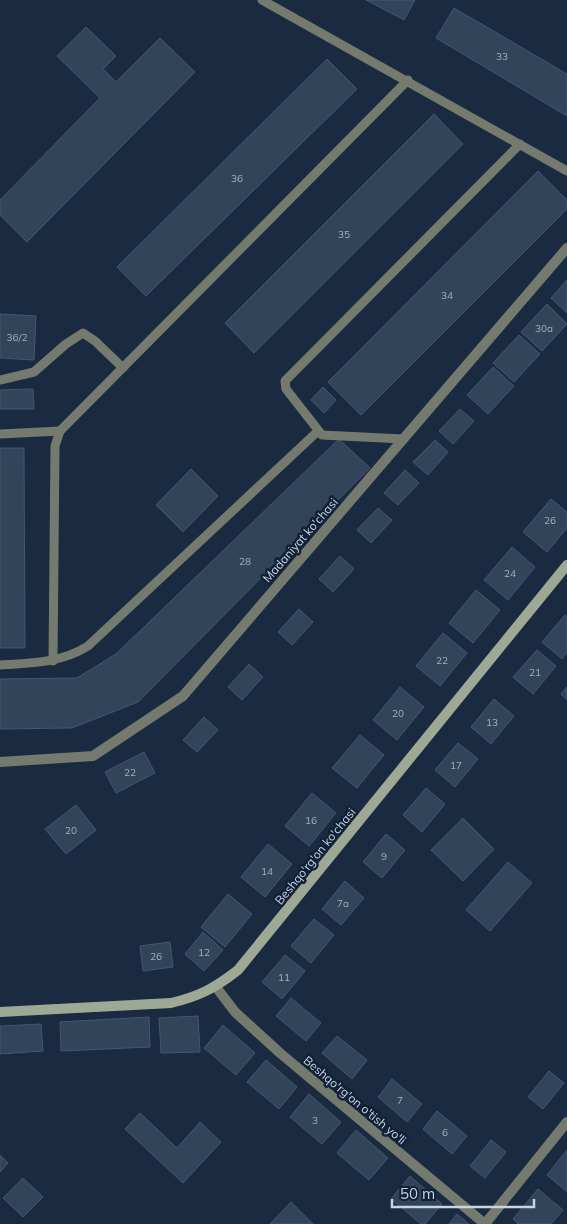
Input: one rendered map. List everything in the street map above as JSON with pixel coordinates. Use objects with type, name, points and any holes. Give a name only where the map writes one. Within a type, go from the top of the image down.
[{"type":"main road","name":"Beshqo'rg'on ko'chasi","points":[[0,1012],[171,1003],[195,997],[216,988],[238,970],[567,565]]},
{"type":"street","name":"Madaniyat ko'chasi","points":[[0,762],[93,756],[183,696],[567,248]]},
{"type":"street","name":"Beshqo'rg'on o'tish yo'li","points":[[216,988],[235,1012],[280,1053],[485,1224],[567,1122]]},
{"type":"lane","points":[[262,0],[408,80],[567,171]]},
{"type":"lane","points":[[53,661],[55,446],[60,431],[408,80]]},
{"type":"lane","points":[[403,439],[322,435],[317,432],[286,389],[285,381],[520,144]]},
{"type":"lane","points":[[0,380],[34,372],[66,344],[83,333],[95,341],[123,368]]},
{"type":"lane","points":[[0,434],[60,431]]},
{"type":"lane","points":[[0,665],[53,661],[77,653],[94,640],[317,432]]},
{"type":"building","points":[[366,0],[415,0],[404,20]]},
{"type":"building","points":[[454,8],[567,74],[567,116],[436,38]]},
{"type":"building","points":[[86,27],[116,56],[103,69],[116,82],[160,38],[195,72],[27,242],[0,215],[0,200],[100,98],[57,56]]},
{"type":"building","points":[[327,59],[357,89],[146,296],[117,267]]},
{"type":"building","points":[[434,114],[463,144],[254,353],[225,323]]},
{"type":"building","points":[[538,171],[567,200],[567,209],[361,415],[328,382]]},
{"type":"building","points":[[567,280],[567,313],[551,298]]},
{"type":"building","points":[[547,304],[567,324],[542,351],[521,332]]},
{"type":"building","points":[[0,314],[36,316],[34,360],[0,358]]},
{"type":"building","points":[[519,335],[540,354],[514,382],[493,363]]},
{"type":"building","points":[[493,367],[514,386],[488,414],[467,395]]},
{"type":"building","points":[[323,387],[336,400],[324,413],[311,400]]},
{"type":"building","points":[[33,389],[34,409],[0,409],[0,390]]},
{"type":"building","points":[[460,409],[474,421],[453,444],[439,431]]},
{"type":"building","points":[[339,439],[370,468],[138,702],[72,728],[0,729],[0,679],[77,678],[116,654]]},
{"type":"building","points":[[435,440],[448,452],[428,475],[413,462]]},
{"type":"building","points":[[0,448],[24,448],[25,648],[0,648]]},
{"type":"building","points":[[191,469],[218,496],[183,532],[156,505]]},
{"type":"building","points":[[405,470],[419,483],[398,505],[384,493]]},
{"type":"building","points":[[551,499],[567,512],[567,528],[547,552],[523,532]]},
{"type":"building","points":[[378,508],[392,520],[371,543],[357,530]]},
{"type":"building","points":[[512,547],[535,567],[508,600],[484,580]]},
{"type":"building","points":[[340,556],[354,569],[333,592],[319,579]]},
{"type":"building","points":[[476,590],[500,610],[473,643],[449,623]]},
{"type":"building","points":[[299,609],[313,622],[292,645],[278,632]]},
{"type":"building","points":[[565,615],[567,617],[567,652],[562,659],[542,642]]},
{"type":"building","points":[[443,633],[467,653],[440,686],[416,666]]},
{"type":"building","points":[[537,650],[556,666],[533,694],[513,677]]},
{"type":"building","points":[[249,664],[263,677],[242,700],[228,687]]},
{"type":"building","points":[[400,687],[424,707],[397,740],[373,720]]},
{"type":"building","points":[[567,687],[567,700],[561,694]]},
{"type":"building","points":[[494,699],[514,716],[491,744],[471,727]]},
{"type":"building","points":[[204,717],[218,730],[197,752],[183,740]]},
{"type":"building","points":[[360,735],[384,755],[357,788],[332,768]]},
{"type":"building","points":[[458,743],[478,759],[455,787],[435,770]]},
{"type":"building","points":[[144,752],[155,773],[116,793],[105,772]]},
{"type":"building","points":[[426,788],[445,804],[422,832],[403,815]]},
{"type":"building","points":[[312,793],[336,813],[309,846],[285,826]]},
{"type":"building","points":[[76,805],[96,830],[66,854],[45,829]]},
{"type":"building","points":[[463,818],[494,849],[463,881],[431,850]]},
{"type":"building","points":[[386,834],[405,850],[382,878],[363,862]]},
{"type":"building","points":[[268,844],[292,864],[265,897],[241,877]]},
{"type":"building","points":[[508,862],[532,883],[490,931],[466,910]]},
{"type":"building","points":[[345,881],[364,898],[341,925],[322,909]]},
{"type":"building","points":[[228,894],[252,914],[225,947],[201,927]]},
{"type":"building","points":[[314,919],[334,935],[311,963],[291,946]]},
{"type":"building","points":[[203,932],[223,950],[204,971],[185,954]]},
{"type":"building","points":[[170,942],[173,967],[143,971],[140,946]]},
{"type":"building","points":[[285,955],[305,971],[282,999],[262,982]]},
{"type":"building","points":[[291,998],[321,1023],[306,1041],[276,1016]]},
{"type":"building","points":[[198,1016],[200,1052],[161,1053],[159,1018]]},
{"type":"building","points":[[149,1017],[150,1047],[61,1051],[60,1022]]},
{"type":"building","points":[[41,1024],[43,1051],[0,1054],[0,1026]]},
{"type":"building","points":[[223,1025],[255,1053],[236,1075],[204,1048]]},
{"type":"building","points":[[337,1036],[367,1060],[352,1079],[322,1053]]},
{"type":"building","points":[[266,1060],[297,1087],[279,1109],[247,1082]]},
{"type":"building","points":[[549,1071],[564,1083],[543,1109],[528,1097]]},
{"type":"building","points":[[392,1079],[422,1104],[407,1122],[378,1097]]},
{"type":"building","points":[[309,1094],[341,1122],[322,1144],[290,1117]]},
{"type":"building","points":[[437,1111],[467,1136],[452,1154],[423,1129]]},
{"type":"building","points":[[140,1113],[177,1148],[200,1122],[221,1142],[183,1183],[125,1129]]},
{"type":"building","points":[[356,1130],[388,1158],[369,1180],[337,1153]]},
{"type":"building","points":[[491,1140],[506,1152],[485,1178],[470,1166]]},
{"type":"building","points":[[567,1150],[567,1192],[547,1175]]},
{"type":"building","points":[[0,1155],[8,1163],[0,1172]]},
{"type":"building","points":[[410,1176],[442,1204],[425,1224],[421,1224],[391,1199]]},
{"type":"building","points":[[23,1178],[43,1197],[23,1217],[3,1198]]},
{"type":"building","points":[[538,1189],[563,1210],[551,1224],[518,1224],[513,1219]]},
{"type":"building","points":[[291,1202],[313,1224],[270,1224]]},
{"type":"building","points":[[457,1214],[469,1224],[449,1224]]}]
